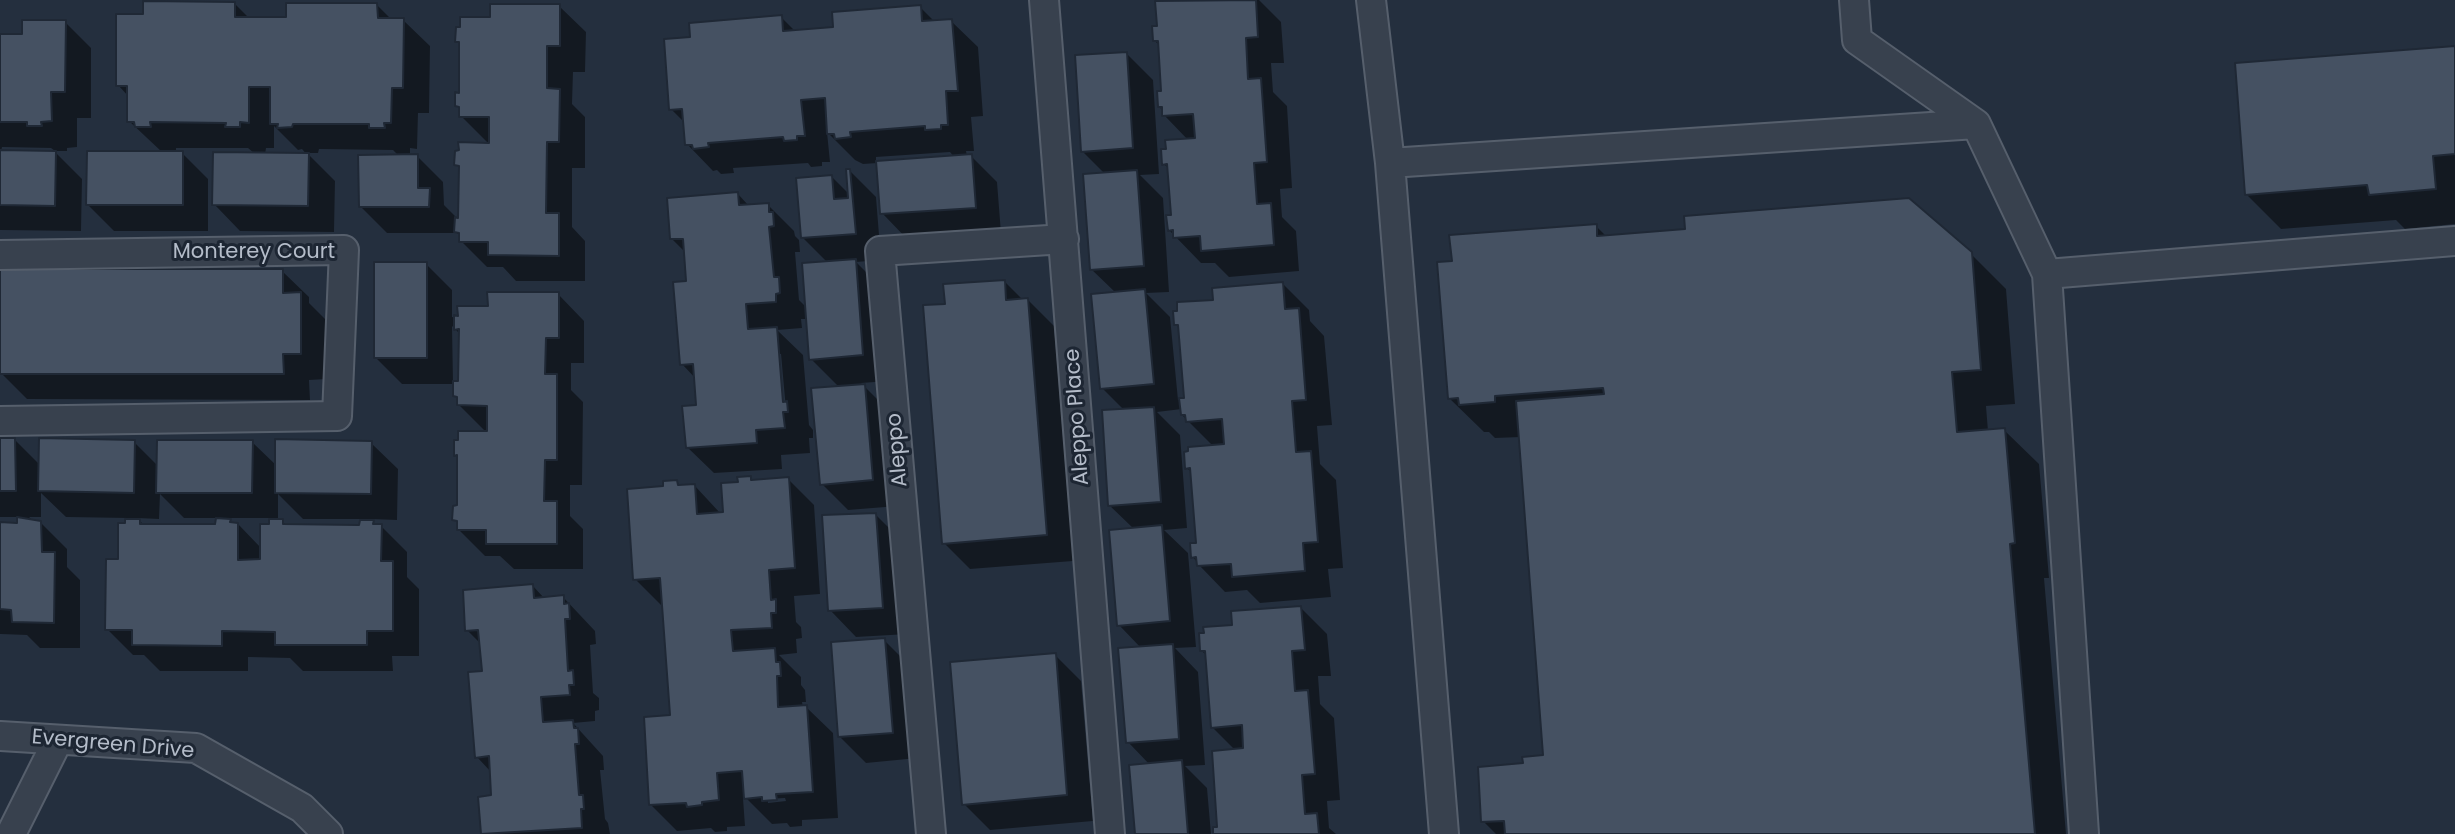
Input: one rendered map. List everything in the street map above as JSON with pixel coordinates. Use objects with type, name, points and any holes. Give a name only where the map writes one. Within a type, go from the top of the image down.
[{"type":"lane","name":"Aleppo Place","points":[[1044,0],[1110,834]]},
{"type":"lane","points":[[1371,0],[1390,163],[1444,834]]},
{"type":"lane","points":[[1854,0],[1857,40],[1976,124],[2047,274],[2084,834]]},
{"type":"lane","points":[[1390,163],[1976,124]]},
{"type":"lane","name":"Aleppo","points":[[931,834],[880,251],[1064,239]]},
{"type":"lane","points":[[2047,274],[2455,241]]},
{"type":"lane","name":"Monterey Court","points":[[0,255],[344,250],[337,416],[0,421]]},
{"type":"lane","name":"Evergreen Drive","points":[[0,736],[196,748],[302,808],[328,834]]},
{"type":"lane","points":[[11,834],[58,740]]},
{"type":"building","points":[[1256,0],[1258,37],[1246,38],[1248,79],[1261,78],[1267,162],[1254,163],[1257,204],[1271,203],[1274,245],[1201,251],[1200,236],[1173,238],[1173,230],[1168,231],[1166,215],[1171,215],[1167,164],[1162,165],[1161,149],[1166,149],[1165,140],[1195,138],[1193,114],[1162,116],[1162,107],[1158,107],[1157,91],[1161,91],[1158,41],[1153,41],[1152,26],[1157,26],[1155,1]]},
{"type":"building","points":[[143,1],[235,2],[235,17],[286,17],[286,3],[377,3],[378,18],[404,18],[403,88],[392,88],[391,123],[384,123],[385,128],[369,128],[369,124],[293,124],[292,127],[277,128],[278,124],[270,124],[270,87],[249,87],[249,123],[240,122],[240,127],[225,127],[226,123],[150,122],[151,127],[135,127],[134,122],[127,122],[127,86],[116,86],[116,14],[143,14]]},
{"type":"building","points":[[490,4],[560,4],[560,46],[547,46],[547,88],[560,89],[559,142],[547,142],[546,213],[559,213],[559,256],[488,255],[488,242],[459,242],[459,233],[454,232],[455,217],[458,218],[459,166],[454,165],[455,151],[459,150],[458,142],[489,143],[489,117],[459,117],[459,107],[455,106],[455,92],[459,93],[459,42],[455,42],[456,27],[460,27],[460,17],[490,17]]},
{"type":"building","points":[[921,5],[922,21],[952,19],[958,91],[946,91],[948,125],[941,125],[941,129],[925,130],[925,126],[850,132],[851,137],[835,139],[834,134],[827,134],[825,98],[801,100],[805,136],[797,136],[797,140],[784,141],[783,137],[708,143],[709,147],[693,149],[692,145],[685,145],[682,109],[669,110],[664,39],[690,37],[689,23],[782,15],[783,31],[833,27],[832,12]]},
{"type":"building","points":[[22,20],[66,20],[65,92],[51,92],[52,121],[41,122],[42,126],[27,126],[27,122],[0,122],[0,34],[22,34]]},
{"type":"building","points":[[2455,46],[2455,154],[2433,156],[2436,189],[2369,195],[2367,185],[2245,195],[2235,63]]},
{"type":"building","points":[[1127,52],[1133,148],[1081,152],[1075,55]]},
{"type":"building","points":[[0,150],[56,151],[55,206],[0,205]]},
{"type":"building","points":[[87,151],[183,151],[183,205],[86,205]]},
{"type":"building","points":[[213,152],[309,153],[308,206],[212,205]]},
{"type":"building","points":[[418,154],[418,188],[430,188],[429,207],[359,207],[358,155]]},
{"type":"building","points":[[972,154],[976,208],[880,214],[876,161]]},
{"type":"building","points":[[846,169],[850,169],[856,234],[801,238],[796,178],[832,175],[834,199],[848,198]]},
{"type":"building","points":[[1137,170],[1144,266],[1090,270],[1083,174]]},
{"type":"building","points":[[738,192],[739,205],[769,203],[769,212],[773,212],[774,226],[769,227],[774,277],[779,277],[780,293],[776,294],[776,302],[746,304],[748,329],[777,327],[783,402],[787,401],[788,412],[783,412],[785,428],[756,430],[757,443],[686,448],[682,406],[696,405],[693,364],[680,365],[673,282],[686,281],[683,239],[670,239],[667,198]]},
{"type":"building","points":[[1909,198],[1972,252],[1981,370],[1952,372],[1957,432],[2005,428],[2015,543],[2010,544],[2035,834],[1505,834],[1504,821],[1481,822],[1478,767],[1523,763],[1522,757],[1543,755],[1516,401],[1604,394],[1603,388],[1495,396],[1495,402],[1459,405],[1458,398],[1448,399],[1437,262],[1452,261],[1449,235],[1597,224],[1597,236],[1685,229],[1684,216]]},
{"type":"building","points":[[856,259],[863,355],[809,360],[802,263]]},
{"type":"building","points":[[374,262],[427,262],[427,358],[374,358]]},
{"type":"building","points":[[0,269],[283,269],[283,293],[301,292],[301,354],[283,354],[284,374],[0,374]]},
{"type":"building","points":[[1005,280],[1006,300],[1028,298],[1047,535],[942,544],[923,305],[945,304],[943,284]]},
{"type":"building","points":[[1283,282],[1285,309],[1299,308],[1306,400],[1292,401],[1296,452],[1311,451],[1318,542],[1303,543],[1305,571],[1232,577],[1231,564],[1197,566],[1196,557],[1191,558],[1190,543],[1196,543],[1190,468],[1185,469],[1184,452],[1188,451],[1188,447],[1224,444],[1222,419],[1186,422],[1185,415],[1181,415],[1179,398],[1184,398],[1178,325],[1174,325],[1173,311],[1177,311],[1177,302],[1213,300],[1212,288]]},
{"type":"building","points":[[1145,289],[1154,384],[1100,389],[1091,294]]},
{"type":"building","points":[[487,292],[559,292],[559,338],[546,338],[545,374],[557,374],[557,460],[545,460],[544,501],[557,501],[557,544],[486,544],[486,530],[457,530],[457,521],[452,520],[453,506],[457,505],[457,455],[454,456],[454,440],[458,440],[458,431],[487,431],[487,406],[457,405],[457,397],[453,396],[453,381],[458,381],[459,329],[454,330],[454,315],[458,316],[457,306],[488,306]]},
{"type":"building","points":[[865,384],[873,480],[820,485],[811,388]]},
{"type":"building","points":[[1154,407],[1161,502],[1108,506],[1102,410]]},
{"type":"building","points":[[0,438],[15,438],[16,491],[0,491]]},
{"type":"building","points":[[39,438],[135,440],[134,493],[38,491]]},
{"type":"building","points":[[275,439],[372,441],[371,494],[275,493]]},
{"type":"building","points":[[157,440],[253,440],[252,493],[156,493]]},
{"type":"building","points":[[751,476],[751,480],[789,477],[795,568],[769,570],[771,600],[776,599],[776,613],[771,613],[772,628],[731,630],[733,651],[775,648],[781,676],[777,676],[778,707],[807,705],[813,792],[776,794],[777,800],[762,801],[762,797],[744,799],[742,771],[717,773],[719,800],[687,807],[686,803],[649,805],[644,717],[670,715],[660,578],[633,580],[627,489],[663,486],[663,481],[677,480],[678,485],[695,484],[697,514],[723,512],[721,483],[738,482],[737,477]]},
{"type":"building","points":[[876,513],[883,608],[828,611],[822,515]]},
{"type":"building","points":[[17,517],[41,521],[42,552],[55,552],[54,623],[12,622],[11,610],[0,609],[0,522],[17,523]]},
{"type":"building","points":[[216,518],[231,519],[230,522],[238,523],[238,560],[260,559],[260,524],[269,524],[269,519],[283,519],[283,524],[359,525],[360,520],[374,520],[373,524],[382,524],[381,561],[393,561],[393,631],[367,631],[367,645],[275,645],[275,632],[222,631],[222,646],[132,645],[132,630],[105,630],[106,559],[118,559],[118,523],[125,523],[125,519],[140,519],[140,524],[215,524]]},
{"type":"building","points":[[1162,525],[1170,621],[1117,626],[1109,530]]},
{"type":"building","points":[[533,584],[534,598],[564,595],[564,604],[569,603],[570,619],[565,619],[568,671],[573,670],[574,685],[569,685],[570,695],[541,697],[543,722],[573,720],[574,728],[578,728],[579,744],[575,744],[579,795],[583,795],[582,828],[481,834],[478,797],[491,795],[489,756],[475,758],[468,672],[482,671],[478,630],[465,631],[463,590]]},
{"type":"building","points":[[1301,606],[1305,650],[1292,651],[1295,691],[1308,690],[1315,774],[1302,775],[1305,814],[1317,813],[1319,834],[1213,834],[1213,827],[1217,827],[1212,751],[1243,748],[1242,725],[1211,728],[1205,651],[1200,651],[1199,633],[1204,633],[1203,627],[1232,625],[1231,611]]},
{"type":"building","points":[[885,638],[893,733],[838,737],[831,642]]},
{"type":"building","points":[[1173,644],[1179,739],[1126,743],[1118,648]]},
{"type":"building","points":[[1056,653],[1067,795],[962,805],[950,662]]},
{"type":"building","points":[[1182,760],[1188,834],[1135,834],[1129,765]]}]
